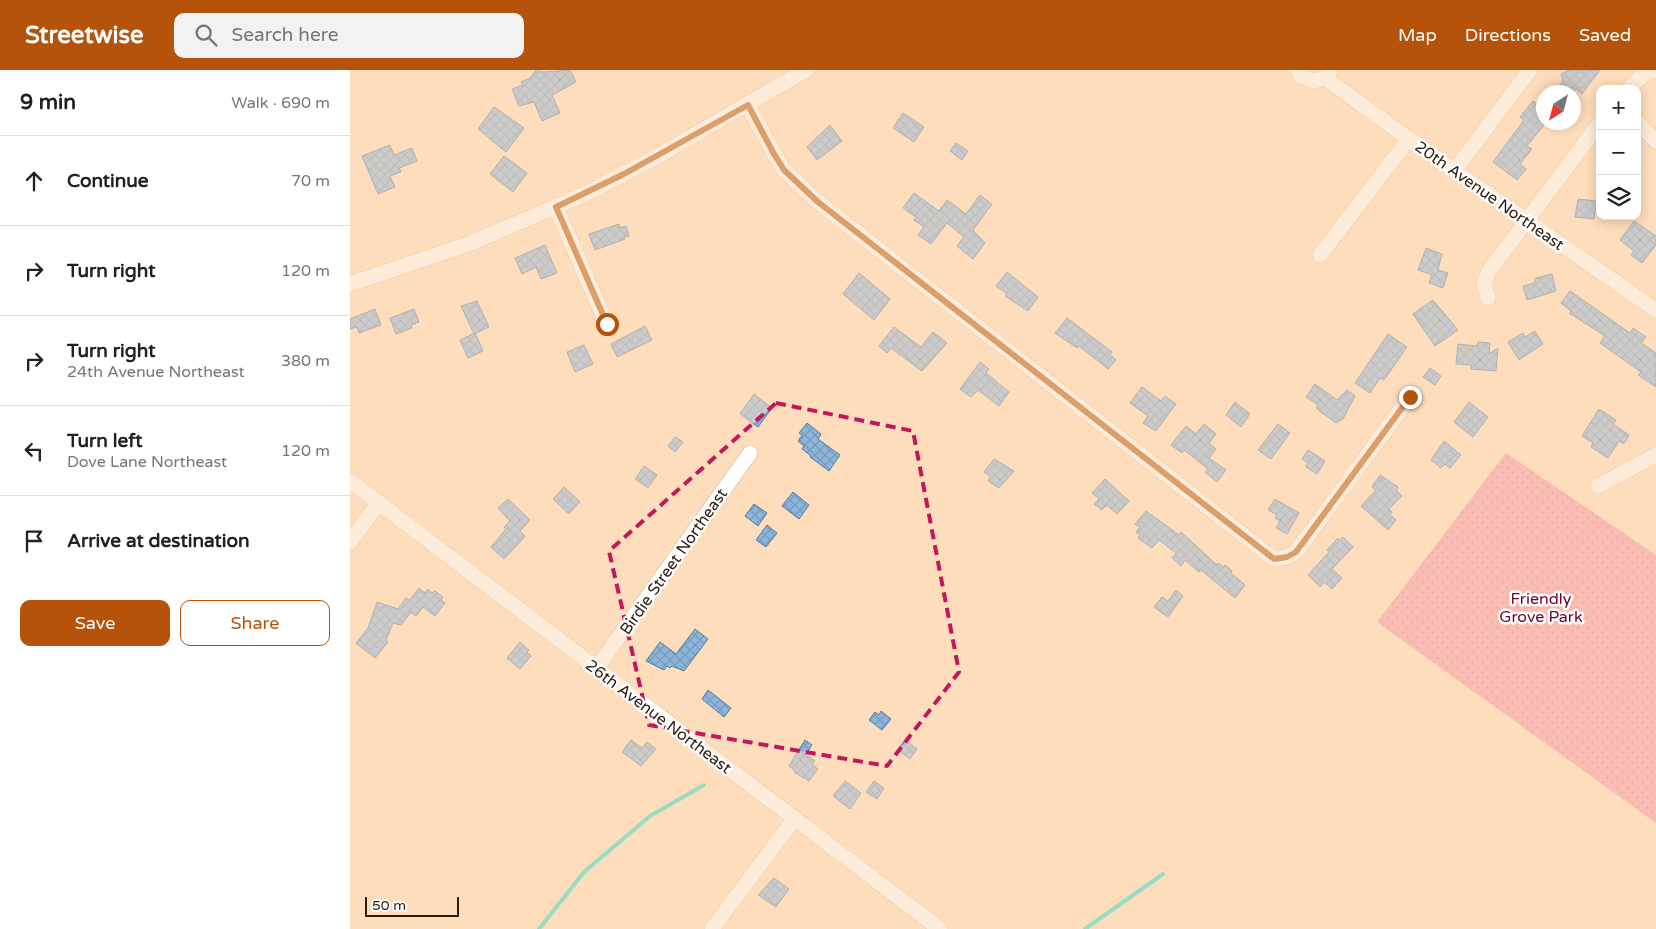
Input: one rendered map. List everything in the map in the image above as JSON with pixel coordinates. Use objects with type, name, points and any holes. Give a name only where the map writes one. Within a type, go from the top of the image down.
[{"type":"street","points":[[350,284],[471,243],[556,207],[617,178],[748,105],[806,70]]},
{"type":"street","name":"20th Avenue Northeast","points":[[1298,70],[1308,80],[1314,81],[1328,74],[1409,139],[1656,310]]},
{"type":"street","points":[[1455,170],[1530,70]]},
{"type":"street","points":[[1632,85],[1642,76],[1653,70]]},
{"type":"street","points":[[748,105],[784,170],[818,202],[1274,559],[1287,557],[1296,552],[1410,397]]},
{"type":"street","points":[[1641,126],[1656,141]]},
{"type":"street","points":[[1488,298],[1484,284],[1489,271],[1596,128]]},
{"type":"street","points":[[1320,255],[1409,139]]},
{"type":"street","points":[[556,207],[607,324]]},
{"type":"street","name":"Birdie Street Northeast","points":[[596,669],[750,453]]},
{"type":"street","points":[[1598,486],[1656,455]]},
{"type":"street","name":"26th Avenue Northeast","points":[[350,481],[940,929]]},
{"type":"street","points":[[350,542],[379,502]]},
{"type":"street","points":[[712,929],[795,818]]},
{"type":"highlighted area","points":[[776,403],[913,431],[959,672],[887,766],[649,725],[609,551]]},
{"type":"green space","name":"Friendly Grove Park","points":[[1506,453],[1656,555],[1656,823],[1377,622]]},
{"type":"building","points":[[536,70],[543,72],[570,70],[576,82],[552,95],[560,113],[542,121],[534,102],[519,106],[512,89],[523,85],[521,82],[530,78]]},
{"type":"building","points":[[1568,70],[1600,70],[1582,94],[1581,85],[1560,85],[1563,81],[1561,74]]},
{"type":"building","points":[[1533,101],[1536,103],[1536,130],[1540,130],[1527,146],[1532,149],[1520,164],[1526,169],[1517,180],[1493,162],[1524,120],[1520,117]]},
{"type":"building","points":[[494,107],[524,128],[506,152],[478,129]]},
{"type":"building","points":[[903,113],[924,127],[914,142],[893,128]]},
{"type":"building","points":[[830,125],[842,141],[817,160],[807,147]]},
{"type":"building","points":[[956,143],[968,151],[962,160],[950,151]]},
{"type":"building","points":[[390,145],[394,155],[412,148],[417,161],[399,168],[401,172],[390,176],[395,187],[378,194],[362,156]]},
{"type":"building","points":[[504,156],[527,173],[513,192],[490,174]]},
{"type":"building","points":[[914,193],[939,211],[947,200],[966,214],[980,195],[992,204],[973,230],[985,243],[973,259],[957,246],[964,237],[947,223],[931,244],[918,235],[924,227],[914,220],[916,217],[903,208]]},
{"type":"building","points":[[1578,199],[1596,201],[1594,219],[1575,217]]},
{"type":"building","points":[[1634,221],[1656,236],[1656,245],[1642,263],[1631,255],[1634,251],[1620,240]]},
{"type":"building","points":[[619,224],[620,228],[626,226],[629,236],[595,250],[589,234]]},
{"type":"building","points":[[545,245],[557,273],[541,279],[536,267],[522,274],[515,258]]},
{"type":"building","points":[[1426,248],[1442,254],[1438,270],[1448,273],[1443,288],[1429,283],[1432,275],[1418,270]]},
{"type":"building","points":[[1007,272],[1038,297],[1028,311],[1005,296],[1007,294],[996,286]]},
{"type":"building","points":[[859,273],[890,299],[874,320],[843,294]]},
{"type":"building","points":[[1552,274],[1556,291],[1527,300],[1523,286],[1534,283],[1536,278]]},
{"type":"building","points":[[1570,291],[1630,333],[1633,328],[1646,337],[1641,343],[1656,353],[1656,387],[1638,375],[1641,372],[1600,343],[1605,336],[1569,313],[1571,311],[1561,303]]},
{"type":"building","points":[[1433,300],[1458,330],[1435,346],[1413,314]]},
{"type":"building","points":[[477,301],[489,327],[474,334],[461,306]]},
{"type":"building","points":[[375,309],[381,325],[359,333],[357,327],[350,329],[350,319]]},
{"type":"building","points":[[414,309],[419,322],[411,325],[412,328],[396,334],[390,318]]},
{"type":"building","points":[[1067,318],[1112,352],[1110,355],[1116,360],[1108,369],[1079,346],[1077,348],[1055,333]]},
{"type":"building","points":[[645,326],[652,340],[617,357],[611,344]]},
{"type":"building","points":[[894,327],[921,347],[933,332],[947,343],[922,371],[891,348],[887,353],[879,346]]},
{"type":"building","points":[[1535,331],[1543,344],[1519,360],[1508,342],[1523,333],[1525,337]]},
{"type":"building","points":[[475,333],[483,351],[468,358],[460,340]]},
{"type":"building","points":[[1388,334],[1407,347],[1384,380],[1380,378],[1370,393],[1355,383]]},
{"type":"building","points":[[1478,342],[1490,343],[1489,354],[1498,348],[1496,371],[1471,369],[1471,365],[1456,364],[1458,344],[1477,346]]},
{"type":"building","points":[[584,345],[593,364],[575,372],[567,352]]},
{"type":"building","points":[[980,362],[989,369],[986,373],[1009,392],[999,406],[978,390],[971,397],[960,389]]},
{"type":"building","points":[[1430,368],[1441,376],[1435,385],[1423,377]]},
{"type":"building","points":[[1315,384],[1337,400],[1347,390],[1355,396],[1343,419],[1336,423],[1317,409],[1317,404],[1306,397]]},
{"type":"building","points":[[1142,387],[1161,401],[1165,396],[1176,404],[1156,431],[1143,423],[1148,416],[1130,403]]},
{"type":"building","points":[[754,394],[772,408],[758,427],[740,414]]},
{"type":"building","points":[[1235,402],[1250,414],[1241,427],[1226,415]]},
{"type":"building","points":[[1469,402],[1488,417],[1473,437],[1454,422]]},
{"type":"building","points":[[1599,409],[1616,420],[1613,424],[1629,435],[1624,444],[1619,441],[1608,458],[1591,447],[1593,443],[1582,436]]},
{"type":"building","points":[[807,423],[821,434],[818,439],[840,455],[829,471],[810,457],[802,449],[804,446],[798,441],[802,435],[799,433]]},
{"type":"building","points":[[1204,424],[1216,434],[1209,443],[1216,449],[1209,458],[1226,470],[1217,482],[1205,472],[1208,469],[1184,450],[1182,453],[1171,445],[1186,426],[1196,434]]},
{"type":"building","points":[[1278,424],[1290,433],[1271,459],[1258,450]]},
{"type":"building","points":[[675,437],[683,442],[675,452],[668,446]]},
{"type":"building","points":[[1444,441],[1461,455],[1450,468],[1445,464],[1441,468],[1431,460]]},
{"type":"building","points":[[1308,450],[1325,461],[1317,474],[1306,467],[1308,463],[1302,459]]},
{"type":"building","points":[[994,459],[1014,471],[999,488],[988,481],[990,476],[984,472]]},
{"type":"building","points":[[644,466],[657,475],[648,488],[635,479]]},
{"type":"building","points":[[1380,475],[1398,487],[1396,490],[1402,496],[1389,509],[1392,512],[1390,515],[1396,520],[1388,530],[1361,506],[1376,490],[1372,487]]},
{"type":"building","points":[[1105,479],[1129,501],[1117,514],[1107,505],[1102,510],[1094,504],[1099,499],[1092,493]]},
{"type":"building","points":[[564,487],[580,502],[569,514],[553,499]]},
{"type":"building","points":[[793,492],[809,505],[799,519],[782,506]]},
{"type":"building","points":[[508,499],[530,520],[520,531],[525,536],[504,559],[491,547],[510,521],[498,508]]},
{"type":"building","points":[[1275,499],[1299,513],[1287,534],[1276,528],[1280,521],[1275,518],[1277,515],[1268,510]]},
{"type":"building","points":[[754,504],[767,513],[758,526],[745,516]]},
{"type":"building","points":[[1146,511],[1179,535],[1181,532],[1217,565],[1218,563],[1223,567],[1225,565],[1232,571],[1231,573],[1245,585],[1235,598],[1201,570],[1199,572],[1185,560],[1181,566],[1172,558],[1176,553],[1159,540],[1152,548],[1138,538],[1140,535],[1136,532],[1140,527],[1135,524]]},
{"type":"building","points":[[767,525],[777,533],[766,547],[756,540]]},
{"type":"building","points":[[1343,537],[1353,547],[1332,569],[1342,578],[1332,589],[1324,582],[1320,587],[1308,575],[1329,552],[1327,550],[1338,538],[1340,540]]},
{"type":"building","points":[[419,588],[425,593],[428,589],[432,593],[435,591],[443,597],[441,600],[445,603],[435,616],[423,607],[416,616],[411,612],[401,625],[393,623],[386,640],[388,642],[375,658],[356,643],[368,628],[377,602],[398,609],[406,598],[410,600]]},
{"type":"building","points":[[1176,590],[1183,596],[1168,617],[1154,607],[1162,597],[1168,601]]},
{"type":"building","points":[[695,629],[708,639],[684,671],[672,666],[670,668],[667,666],[664,670],[646,661],[660,642],[676,654]]},
{"type":"building","points":[[520,642],[529,650],[527,652],[531,656],[520,669],[507,658]]},
{"type":"building","points":[[708,690],[731,708],[724,717],[702,699]]},
{"type":"building","points":[[881,711],[891,719],[882,730],[869,720],[875,712],[879,715]]},
{"type":"building","points":[[631,740],[642,748],[647,742],[656,749],[641,766],[622,752]]},
{"type":"building","points":[[805,740],[812,745],[806,754],[815,761],[812,764],[818,769],[809,781],[794,772],[789,766]]},
{"type":"building","points":[[905,740],[917,749],[910,759],[898,750]]},
{"type":"building","points":[[845,781],[861,793],[850,809],[833,796]]},
{"type":"building","points":[[874,781],[884,788],[877,799],[866,792]]},
{"type":"building","points":[[774,878],[789,889],[776,907],[758,895]]},
{"type":"waterway","points":[[539,929],[584,872],[650,816],[704,785]]},
{"type":"waterway","points":[[1085,929],[1163,874]]},
{"type":"route","points":[[607,324],[556,207],[624,174],[748,105],[784,170],[818,202],[1274,559],[1287,557],[1296,552],[1410,397]]}]
